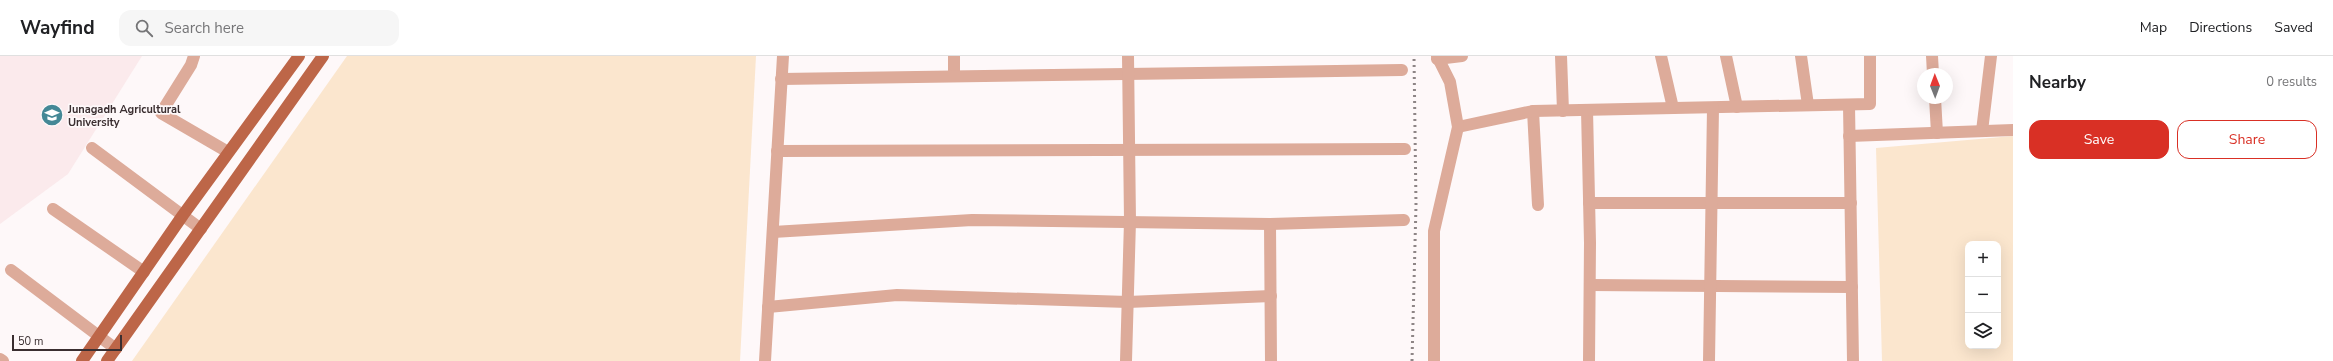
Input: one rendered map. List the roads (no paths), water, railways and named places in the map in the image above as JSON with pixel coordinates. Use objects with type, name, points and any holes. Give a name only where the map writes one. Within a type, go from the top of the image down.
[{"type":"main road","points":[[82,361],[183,215],[299,56]]},
{"type":"main road","points":[[107,361],[283,115],[323,56]]},
{"type":"main road","points":[[265,102],[283,115]]},
{"type":"street","points":[[194,56],[191,65],[161,113],[228,152]]},
{"type":"street","points":[[765,361],[783,56]]},
{"type":"street","points":[[954,56],[954,76]]},
{"type":"street","points":[[1126,361],[1130,221],[1128,56]]},
{"type":"street","points":[[1434,361],[1434,231],[1458,127],[1450,82],[1437,58],[1462,56]]},
{"type":"street","points":[[1561,56],[1563,111]]},
{"type":"street","points":[[1661,56],[1673,108]]},
{"type":"street","points":[[1726,56],[1737,107]]},
{"type":"street","points":[[1801,56],[1808,106]]},
{"type":"street","points":[[1458,127],[1533,112],[1870,104],[1870,56]]},
{"type":"street","points":[[1932,56],[1933,68]]},
{"type":"street","points":[[1982,131],[1991,56]]},
{"type":"street","points":[[782,79],[1402,70]]},
{"type":"street","points":[[1849,104],[1853,361]]},
{"type":"street","points":[[1935,104],[1937,133]]},
{"type":"street","points":[[1709,361],[1713,108]]},
{"type":"street","points":[[1587,110],[1590,285],[1589,361]]},
{"type":"street","points":[[1533,112],[1538,205]]},
{"type":"street","points":[[1849,136],[2013,130]]},
{"type":"street","points":[[92,148],[202,229]]},
{"type":"street","points":[[777,151],[1405,149]]},
{"type":"street","points":[[1589,203],[1851,203]]},
{"type":"street","points":[[53,209],[144,272]]},
{"type":"street","points":[[772,232],[972,220],[1270,224],[1404,220]]},
{"type":"street","points":[[1270,224],[1272,296],[1271,361]]},
{"type":"street","points":[[11,270],[116,349]]},
{"type":"street","points":[[1590,285],[1852,287]]},
{"type":"street","points":[[768,307],[897,295],[1128,302],[1272,296]]},
{"type":"street","points":[[0,359],[4,361]]},
{"type":"railway","points":[[1412,361],[1416,205],[1414,56]]},
{"type":"place","name":"Junagadh Agricultural University","points":[[52,115]]}]
